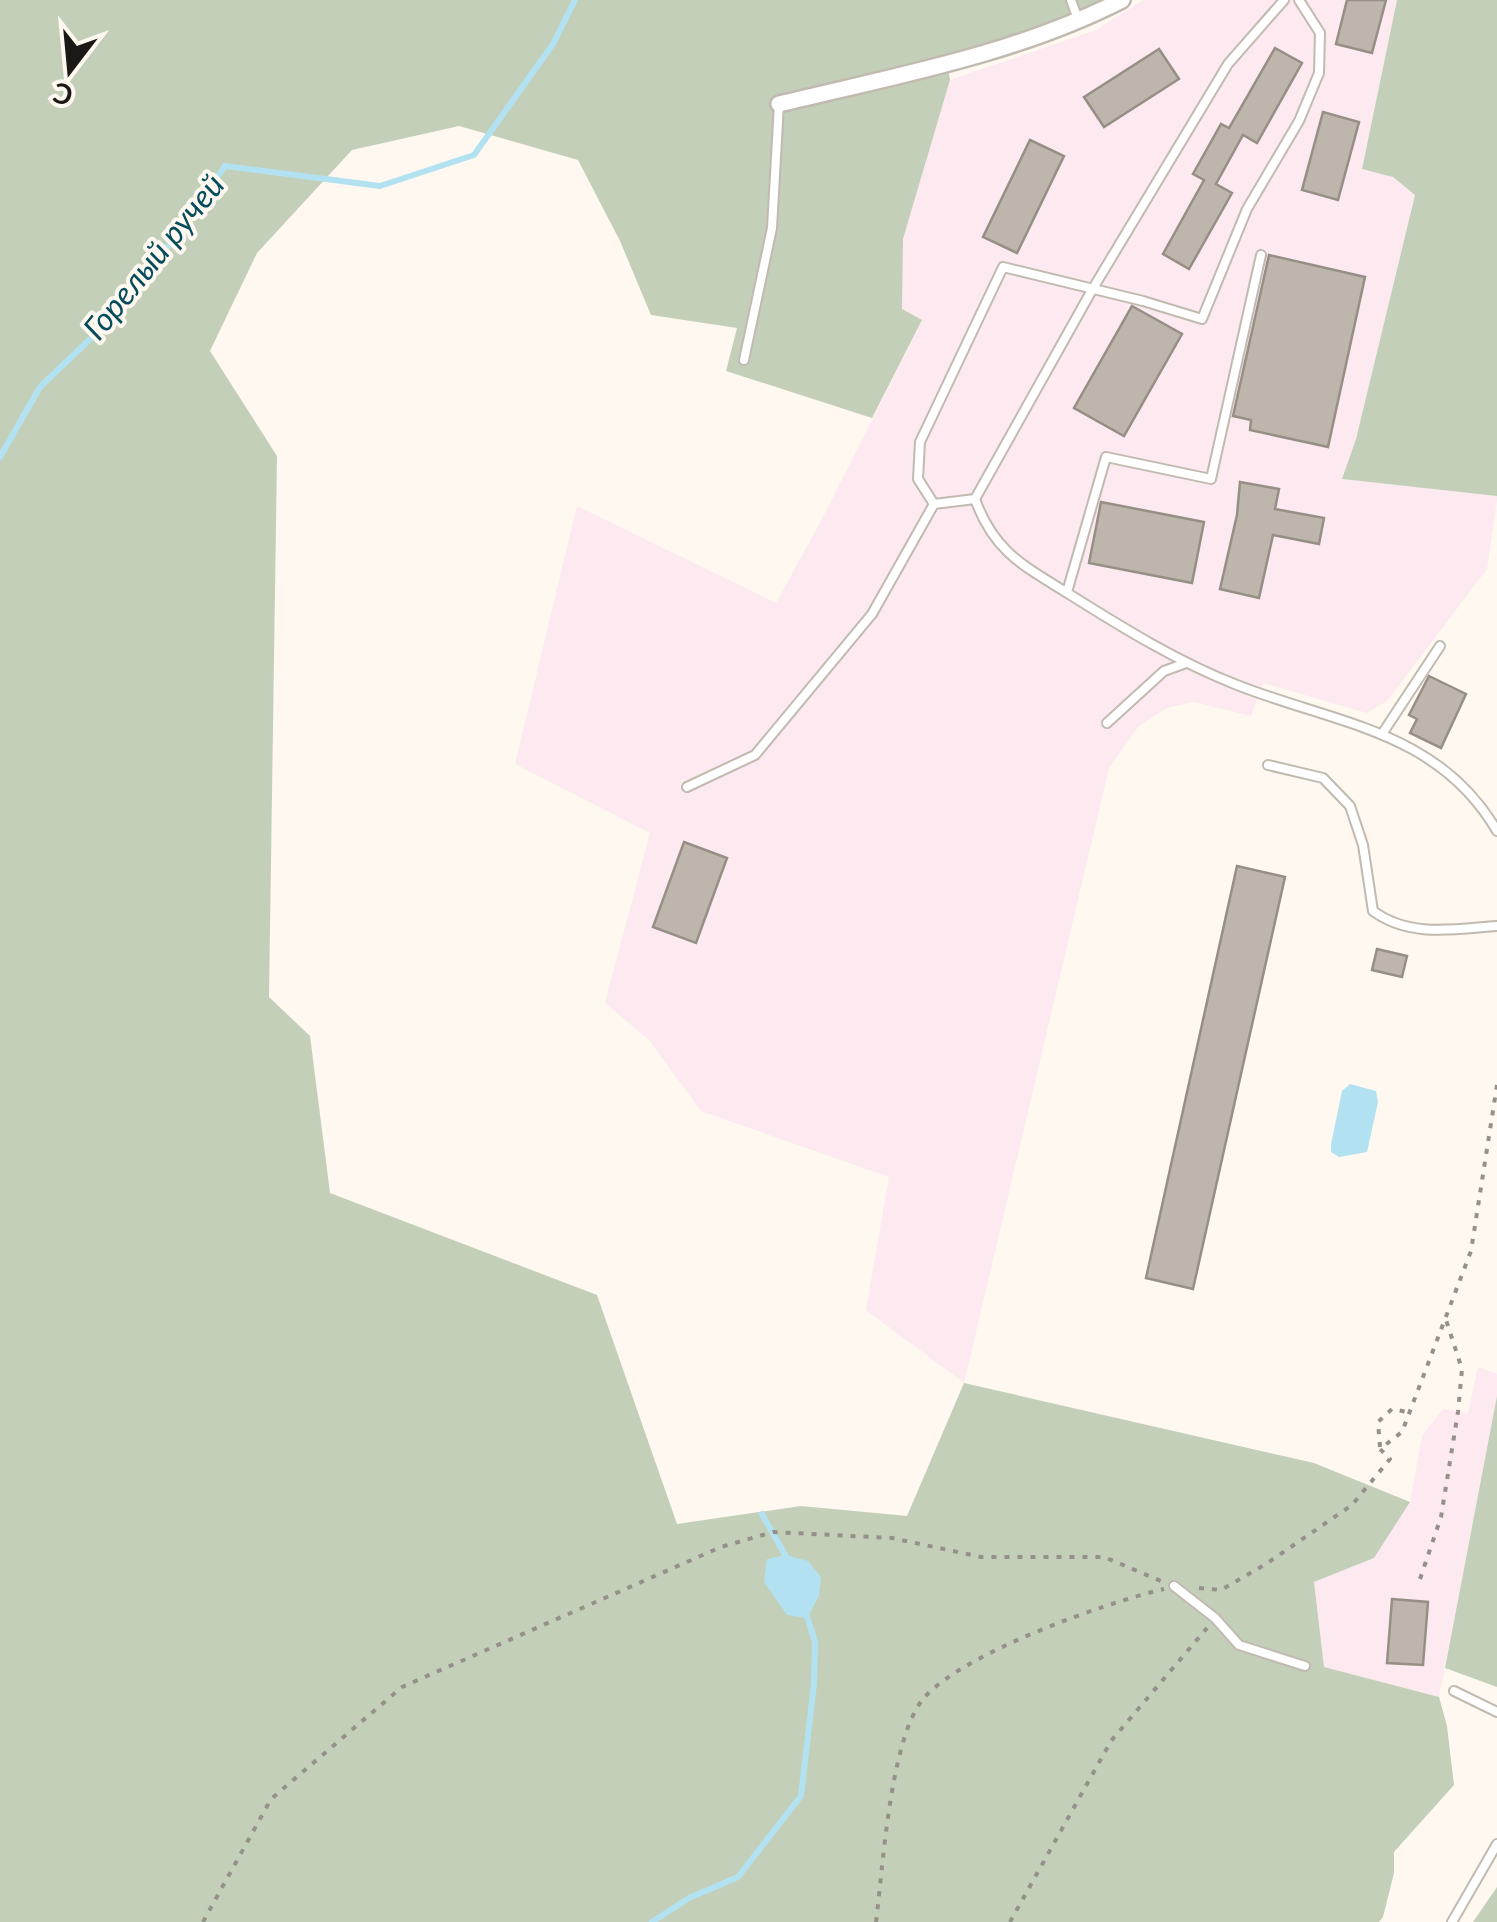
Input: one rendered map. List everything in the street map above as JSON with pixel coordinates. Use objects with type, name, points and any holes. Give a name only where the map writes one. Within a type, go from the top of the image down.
[{"type":"street","points":[[780,104],[957,61],[1080,22],[1122,0]]},
{"type":"lane","points":[[1070,0],[1080,22]]},
{"type":"lane","points":[[975,498],[1092,290],[1228,64],[1284,0]]},
{"type":"lane","points":[[934,504],[918,478],[920,442],[1003,267],[1202,319],[1246,209],[1299,121],[1320,74],[1320,33],[1300,0]]},
{"type":"lane","points":[[744,360],[772,228],[780,104]]},
{"type":"lane","points":[[1067,592],[1106,457],[1211,479],[1261,255]]},
{"type":"lane","points":[[975,498],[987,525],[1011,558],[1186,663],[1239,686],[1382,734],[1439,764],[1475,798],[1497,832]]},
{"type":"lane","points":[[934,504],[975,498]]},
{"type":"lane","points":[[687,787],[755,756],[872,614],[934,504]]},
{"type":"lane","points":[[1382,734],[1440,646]]},
{"type":"lane","points":[[1107,722],[1164,671],[1186,663]]},
{"type":"lane","points":[[1268,765],[1323,778],[1350,806],[1363,845],[1373,912],[1388,922],[1428,931],[1497,926]]},
{"type":"lane","points":[[1174,1586],[1215,1618],[1239,1645],[1305,1666]]},
{"type":"lane","points":[[1454,1692],[1492,1706],[1497,1712]]},
{"type":"lane","points":[[1452,1922],[1497,1844]]},
{"type":"path","points":[[1380,1449],[1402,1432],[1470,1251],[1497,1085]]},
{"type":"path","points":[[1420,1579],[1441,1517],[1458,1412],[1462,1368],[1446,1317]]},
{"type":"path","points":[[203,1922],[271,1799],[402,1687],[720,1546],[772,1532],[892,1538],[981,1556],[1104,1558],[1174,1586],[1220,1590],[1266,1564],[1352,1505],[1390,1459],[1380,1449],[1378,1422],[1392,1409],[1407,1412]]},
{"type":"path","points":[[876,1922],[898,1752],[922,1700],[964,1666],[1113,1601],[1174,1586]]},
{"type":"path","points":[[1010,1922],[1112,1741],[1215,1618]]},
{"type":"shaded area","points":[[1143,0],[1397,0],[1362,169],[1393,177],[1415,195],[1356,439],[1342,479],[1497,496],[1497,500],[1487,569],[1387,701],[1367,713],[1263,683],[1251,716],[1194,702],[1167,708],[1139,726],[1109,768],[964,1383],[866,1310],[889,1177],[701,1111],[649,1040],[605,1003],[650,833],[515,764],[577,506],[776,603],[922,321],[902,309],[903,239],[950,80],[1096,30]]},
{"type":"shaded area","points":[[1478,1367],[1497,1374],[1497,1396],[1439,1697],[1324,1667],[1314,1582],[1374,1558],[1410,1502],[1422,1436],[1443,1409],[1468,1413]]},
{"type":"green space","points":[[0,0],[1106,0],[1072,17],[946,55],[950,80],[903,239],[902,309],[922,320],[872,418],[726,371],[737,328],[651,315],[620,241],[578,160],[459,126],[352,150],[257,253],[210,351],[277,456],[269,997],[310,1036],[330,1193],[597,1295],[677,1524],[801,1506],[907,1516],[964,1383],[1314,1463],[1410,1502],[1374,1558],[1314,1582],[1324,1667],[1439,1697],[1447,1726],[1454,1785],[1394,1852],[1394,1873],[1379,1922],[0,1922]]},
{"type":"green space","points":[[1397,0],[1497,0],[1497,496],[1342,479],[1356,439],[1415,195],[1393,177],[1362,169]]},
{"type":"green space","points":[[1497,1396],[1497,1687],[1445,1668]]},
{"type":"green space","points":[[1497,1887],[1497,1922],[1473,1922]]},
{"type":"water","points":[[1350,1084],[1376,1091],[1378,1102],[1367,1152],[1339,1157],[1331,1152],[1331,1144],[1342,1091]]},
{"type":"water","points":[[786,1555],[808,1561],[821,1577],[819,1596],[807,1618],[787,1615],[764,1582],[767,1559]]},
{"type":"building","points":[[1347,0],[1386,0],[1372,53],[1336,44]]},
{"type":"building","points":[[1275,48],[1302,63],[1257,143],[1243,135],[1216,184],[1232,193],[1189,269],[1163,254],[1204,180],[1193,174],[1221,124],[1229,128]]},
{"type":"building","points":[[1159,49],[1179,79],[1104,127],[1084,97]]},
{"type":"building","points":[[1323,112],[1359,122],[1338,200],[1302,190]]},
{"type":"building","points":[[1030,140],[1064,156],[1017,253],[983,237]]},
{"type":"building","points":[[1269,255],[1365,277],[1328,447],[1250,430],[1251,420],[1233,416]]},
{"type":"building","points":[[1132,306],[1182,334],[1124,436],[1074,408]]},
{"type":"building","points":[[1240,482],[1279,489],[1275,509],[1324,518],[1319,544],[1273,535],[1259,598],[1220,589],[1237,515]]},
{"type":"building","points":[[1101,502],[1204,522],[1192,583],[1089,563]]},
{"type":"building","points":[[1429,676],[1466,694],[1441,748],[1410,733],[1417,719],[1409,715]]},
{"type":"building","points":[[684,842],[727,858],[696,943],[653,927]]},
{"type":"building","points":[[1237,866],[1285,877],[1193,1289],[1146,1278]]},
{"type":"building","points":[[1377,949],[1407,956],[1402,977],[1372,970]]},
{"type":"building","points":[[1392,1599],[1428,1602],[1423,1665],[1387,1663]]},
{"type":"waterway","name":"Горелый ручей","points":[[0,457],[40,387],[109,321],[225,166],[380,186],[474,155],[553,44],[575,0]]},
{"type":"waterway","points":[[762,1514],[788,1560]]},
{"type":"waterway","points":[[652,1922],[689,1898],[738,1877],[801,1796],[815,1642],[805,1610]]}]
